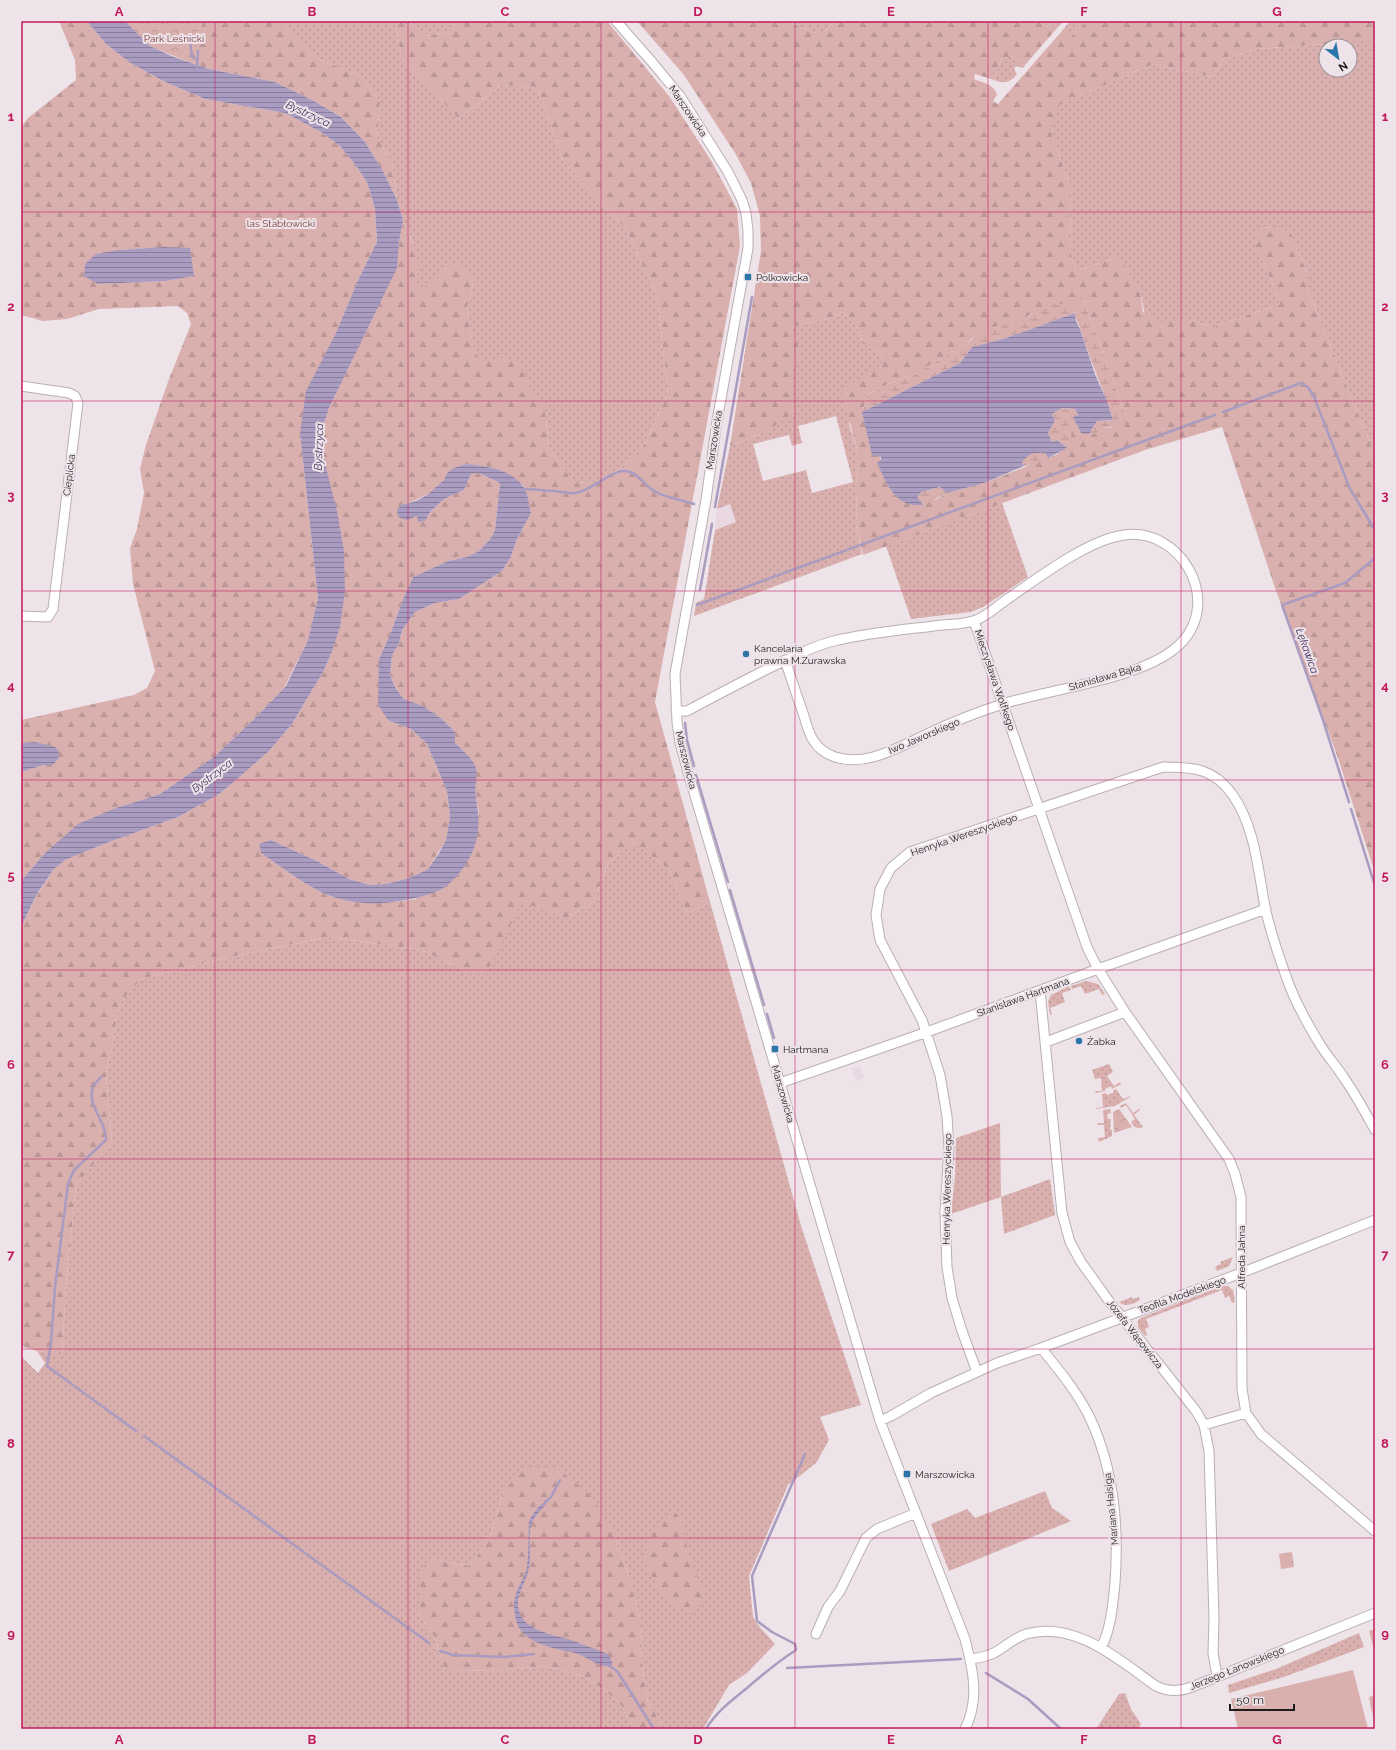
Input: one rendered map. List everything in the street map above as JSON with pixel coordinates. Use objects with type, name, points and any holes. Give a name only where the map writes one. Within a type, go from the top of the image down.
[{"type":"street","name":"Marszowicka","points":[[616,21],[680,96],[728,172],[742,200],[746,213],[748,248],[717,421],[706,500],[675,674],[676,711],[680,743],[880,1420],[965,1639],[971,1659],[974,1695],[971,1714],[965,1729]]},
{"type":"street","name":"Cieplicka","points":[[21,386],[69,393],[75,396],[78,403],[53,609],[51,614],[44,618],[21,616]]},
{"type":"street","name":"Stanisława Bąka","points":[[974,621],[1068,559],[1100,543],[1121,535],[1142,535],[1166,544],[1181,556],[1191,571],[1195,581],[1198,605],[1194,623],[1188,635],[1172,652],[1154,662],[1117,675],[1004,704]]},
{"type":"street","name":"Mieczysława Wolfkego","points":[[676,711],[687,711],[758,672],[808,649],[833,641],[878,632],[974,621],[1087,947],[1098,968]]},
{"type":"street","name":"Iwo Jaworskiego","points":[[785,660],[812,739],[822,750],[835,757],[853,760],[873,757],[895,750],[927,734],[1004,704]]},
{"type":"street","name":"Henryka Wereszyckiego","points":[[978,1372],[952,1298],[947,1267],[945,1228],[949,1148],[947,1116],[940,1075],[922,1020],[880,940],[876,915],[880,889],[891,868],[910,852],[1163,767],[1189,767],[1205,771],[1220,780],[1233,795],[1247,824],[1266,909],[1287,980],[1303,1014],[1322,1046],[1362,1106],[1375,1130]]},
{"type":"street","name":"Stanisława Hartmana","points":[[780,1084],[1040,991],[1098,968],[1266,909]]},
{"type":"street","name":"Alfreda Jahna","points":[[1098,968],[1125,1012],[1229,1159],[1235,1174],[1241,1197],[1242,1389],[1246,1413],[1261,1434],[1375,1531]]},
{"type":"street","name":"Józefa Wąsowicza","points":[[1040,991],[1062,1212],[1068,1237],[1081,1262],[1122,1317],[1196,1410],[1204,1425],[1209,1451],[1214,1618],[1213,1653],[1217,1676]]},
{"type":"street","points":[[1046,1042],[1125,1012]]},
{"type":"street","name":"Teofila Modelskiego","points":[[880,1420],[891,1416],[931,1393],[978,1372],[1241,1273],[1375,1220]]},
{"type":"street","name":"Mariana Haisiga","points":[[1041,1348],[1073,1390],[1090,1418],[1103,1450],[1111,1484],[1116,1529],[1116,1567],[1113,1600],[1106,1638],[1102,1648]]},
{"type":"street","points":[[1204,1425],[1246,1413]]},
{"type":"street","points":[[816,1634],[828,1607],[840,1591],[866,1538],[877,1529],[916,1513]]},
{"type":"street","name":"Jerzego Łanowskiego","points":[[971,1659],[994,1653],[1024,1635],[1044,1631],[1062,1633],[1102,1648],[1164,1690],[1183,1690],[1375,1613]]},
{"type":"shaded area","points":[[730,504],[736,522],[715,530],[717,509]]},
{"type":"shaded area","points":[[860,1066],[864,1078],[856,1081],[852,1069]]},
{"type":"green space","name":"las Stabłowicki","points":[[59,21],[87,21],[105,43],[129,62],[163,81],[205,99],[285,113],[321,132],[340,146],[367,182],[375,209],[377,242],[359,278],[335,335],[300,433],[318,598],[308,640],[284,688],[215,756],[160,794],[116,808],[45,853],[21,881],[21,772],[44,765],[53,765],[35,742],[21,743],[21,720],[134,695],[147,688],[155,671],[133,584],[130,548],[137,529],[144,493],[140,469],[146,445],[169,379],[191,324],[187,313],[178,306],[99,309],[67,319],[43,321],[21,315],[21,127],[28,118],[76,80],[75,60]],"holes":[[[163,247],[190,249],[193,276],[166,281],[98,284],[118,250]]]},
{"type":"green space","name":"Park Leśnicki","points":[[125,21],[204,21],[181,59],[150,46]]},
{"type":"green space","points":[[204,21],[281,21],[314,57],[363,77],[380,102],[377,137],[392,163],[397,200],[383,171],[365,142],[341,117],[314,101],[275,82],[209,69],[181,59]]},
{"type":"green space","points":[[281,21],[398,21],[396,25],[401,57],[459,119],[501,85],[537,87],[563,161],[625,228],[657,295],[668,393],[639,455],[598,483],[573,482],[549,447],[545,410],[506,358],[479,361],[472,341],[467,309],[474,280],[448,266],[435,282],[415,292],[414,286],[419,270],[412,241],[403,221],[397,200],[392,163],[377,137],[380,102],[363,77],[314,57]]},
{"type":"green space","points":[[398,21],[408,21],[428,36],[445,32],[458,21],[607,21],[669,96],[712,162],[737,209],[740,246],[655,702],[710,902],[687,914],[669,870],[634,842],[608,864],[594,902],[566,918],[522,902],[487,971],[467,971],[421,950],[328,937],[231,957],[141,979],[120,1003],[106,1075],[112,1142],[76,1185],[66,1286],[62,1354],[37,1351],[21,1346],[21,927],[37,895],[53,870],[65,860],[178,817],[218,795],[243,774],[269,751],[292,724],[323,672],[331,654],[323,456],[320,435],[329,408],[396,268],[403,221],[418,259],[419,273],[415,285],[415,291],[435,282],[448,266],[464,265],[474,280],[467,309],[472,341],[479,360],[506,358],[517,362],[545,410],[549,447],[573,482],[598,483],[639,455],[668,393],[657,295],[625,228],[563,161],[537,87],[501,85],[459,119],[401,57],[396,25]],"holes":[[[466,464],[490,467],[524,486],[531,513],[516,541],[511,557],[502,571],[459,599],[435,603],[415,612],[402,630],[399,644],[392,655],[390,674],[396,689],[404,699],[423,706],[442,719],[455,732],[455,743],[464,751],[476,768],[475,792],[479,815],[416,899],[386,903],[366,903],[347,901],[328,895],[298,878],[261,853],[271,840],[317,861],[349,879],[370,885],[386,884],[409,878],[428,869],[446,840],[450,817],[447,791],[427,744],[411,729],[388,720],[379,659],[413,577],[448,561],[467,557],[479,551],[490,539],[495,530],[500,483],[479,473],[471,474],[464,490],[444,499],[431,511],[428,517],[417,516],[401,505],[421,498],[435,490],[440,485],[447,473]]]},
{"type":"green space","points":[[408,21],[458,21],[445,32],[428,36]]},
{"type":"green space","points":[[637,21],[786,21],[821,35],[835,21],[1040,21],[1046,27],[1054,23],[1058,27],[1026,64],[1013,56],[1001,59],[994,80],[975,74],[974,79],[994,88],[997,95],[993,101],[998,104],[1061,32],[1071,37],[1087,21],[1375,21],[1375,42],[1358,42],[1358,38],[1318,38],[1318,45],[1257,49],[1224,59],[1212,77],[1153,64],[1055,107],[1052,136],[1070,185],[1071,255],[1076,271],[1117,257],[1124,264],[1140,290],[1143,312],[1156,321],[1165,323],[1191,320],[1213,327],[1280,304],[1263,260],[1254,250],[1259,229],[1275,228],[1290,231],[1307,272],[1307,287],[1375,455],[1375,873],[1338,758],[1275,588],[1222,427],[1145,450],[863,555],[856,525],[858,453],[841,389],[883,365],[881,353],[863,344],[859,330],[844,313],[828,319],[792,326],[801,360],[790,366],[795,413],[765,432],[730,446],[761,251],[760,216],[751,183],[735,153],[684,75]],"holes":[[[1083,298],[1127,419],[1111,428],[1102,428],[1081,433],[1073,417],[1070,420],[1058,454],[984,483],[947,493],[935,500],[881,460],[862,412],[868,394],[890,383],[912,376],[953,351],[961,355],[971,339],[984,331],[993,327],[1017,323],[1031,314],[1066,305],[1075,313],[1079,311]]]},
{"type":"green space","points":[[786,21],[835,21],[821,35]]},
{"type":"green space","points":[[1040,21],[1064,21],[1058,27],[1054,23],[1046,27]]},
{"type":"green space","points":[[1070,21],[1087,21],[1071,37],[1061,32]]},
{"type":"green space","points":[[1358,42],[1375,42],[1375,455],[1307,287],[1307,271],[1290,232],[1266,227],[1254,250],[1263,260],[1280,304],[1213,327],[1191,320],[1151,345],[1140,290],[1117,257],[1076,271],[1071,255],[1070,185],[1052,136],[1054,107],[1153,64],[1212,77],[1224,59],[1257,49],[1318,45],[1318,78],[1358,78]]},
{"type":"green space","points":[[1013,56],[1026,64],[1023,68],[1016,66],[1014,69],[1017,74],[1007,82],[994,80],[1001,59]]},
{"type":"green space","points":[[1080,297],[1083,298],[1127,419],[1126,422],[1118,427],[1102,428],[1096,434],[1089,434],[1097,421],[1113,420],[1075,313],[1080,308],[1078,299]]},
{"type":"green space","points":[[1054,304],[1066,305],[1075,313],[1006,338],[972,347],[960,363],[862,412],[868,394],[890,383],[912,376],[953,351],[961,354],[970,341],[982,331],[993,327],[1014,323]]},
{"type":"green space","points":[[844,313],[859,330],[863,344],[881,353],[883,365],[867,375],[849,424],[858,453],[856,525],[862,554],[694,616],[696,603],[704,599],[715,530],[736,522],[730,504],[717,509],[730,446],[765,432],[791,387],[790,366],[799,348],[791,326],[828,319]],"holes":[[[836,416],[853,482],[812,493],[806,470],[763,481],[753,444],[789,435],[792,446],[802,443],[798,426]]]},
{"type":"green space","points":[[1061,408],[1075,409],[1078,416],[1070,420],[1069,425],[1071,436],[1067,448],[1057,440],[1052,442],[1048,433],[1055,421],[1052,414]]},
{"type":"green space","points":[[1037,452],[1045,453],[1048,458],[1036,464],[1024,466],[1021,463],[1026,456]]},
{"type":"green space","points":[[941,487],[947,493],[923,505],[917,497],[921,492]]},
{"type":"green space","points":[[1002,503],[1028,577],[983,607],[971,612],[911,619],[886,546]]},
{"type":"green space","points":[[634,842],[669,870],[687,914],[710,902],[802,1229],[861,1405],[820,1417],[829,1440],[816,1463],[788,1485],[749,1576],[753,1617],[775,1644],[747,1673],[729,1685],[703,1729],[665,1729],[648,1702],[642,1665],[641,1622],[628,1573],[614,1534],[503,1491],[492,1532],[471,1566],[431,1559],[418,1613],[435,1638],[445,1670],[496,1671],[544,1666],[586,1677],[619,1702],[634,1729],[21,1729],[21,1356],[38,1373],[45,1363],[37,1351],[62,1354],[66,1286],[76,1185],[112,1142],[106,1075],[120,1003],[141,979],[231,957],[328,937],[421,950],[467,971],[522,901],[566,918],[594,902],[608,864]]},
{"type":"green space","points":[[1086,981],[1098,984],[1105,994],[1102,995],[1099,989],[1085,994],[1081,986],[1072,989],[1071,986]]},
{"type":"green space","points":[[1069,986],[1071,990],[1062,993],[1065,1002],[1050,1008],[1052,1014],[1050,1015],[1048,1001],[1051,995]]},
{"type":"green space","points":[[1109,1064],[1113,1072],[1107,1076],[1114,1086],[1120,1082],[1121,1084],[1112,1089],[1111,1086],[1105,1089],[1105,1091],[1096,1093],[1095,1091],[1102,1091],[1101,1078],[1095,1079],[1092,1070]]},
{"type":"green space","points":[[1116,1089],[1123,1099],[1130,1097],[1115,1106],[1096,1109],[1103,1107],[1102,1094],[1106,1093],[1107,1095],[1113,1093]]},
{"type":"green space","points":[[1126,1103],[1133,1113],[1139,1109],[1140,1110],[1134,1115],[1143,1127],[1136,1128],[1134,1126],[1131,1122],[1135,1119],[1126,1105],[1121,1108],[1120,1106]]},
{"type":"green space","points":[[1110,1109],[1111,1113],[1107,1114],[1108,1119],[1111,1119],[1110,1129],[1112,1130],[1112,1136],[1099,1142],[1098,1138],[1105,1137],[1104,1125],[1098,1125],[1097,1123],[1104,1123],[1103,1110]]},
{"type":"green space","points":[[1119,1109],[1132,1127],[1114,1133],[1113,1112]]},
{"type":"green space","points":[[1000,1123],[1001,1197],[951,1214],[955,1175],[956,1138]]},
{"type":"green space","points":[[1050,1179],[1055,1215],[1004,1234],[1001,1197]]},
{"type":"green space","points":[[1233,1257],[1229,1266],[1217,1271],[1215,1267],[1221,1264],[1220,1262]]},
{"type":"green space","points":[[1222,1286],[1228,1286],[1233,1290],[1235,1302],[1232,1303],[1229,1296],[1225,1298],[1222,1290],[1146,1319],[1149,1327],[1145,1329],[1147,1335],[1145,1336],[1138,1327],[1138,1320],[1143,1317]]},
{"type":"green space","points":[[1132,1297],[1133,1299],[1139,1297],[1140,1300],[1127,1305],[1119,1302]]},
{"type":"green space","points":[[525,1468],[558,1469],[591,1495],[614,1534],[628,1573],[641,1622],[642,1665],[648,1702],[665,1729],[634,1729],[619,1702],[586,1677],[544,1666],[496,1671],[445,1670],[435,1638],[418,1613],[421,1570],[431,1559],[471,1566],[492,1532],[503,1491]]},
{"type":"green space","points":[[1045,1491],[1052,1508],[1071,1521],[949,1571],[931,1524],[967,1509],[975,1518]]},
{"type":"green space","points":[[674,1511],[682,1520],[688,1552],[703,1592],[695,1613],[671,1605],[657,1587],[643,1558],[652,1534]]},
{"type":"green space","points":[[1292,1552],[1294,1567],[1281,1569],[1279,1554]]},
{"type":"green space","points":[[1375,1629],[1375,1653],[1369,1631]]},
{"type":"green space","points":[[1359,1633],[1364,1647],[1284,1677],[1229,1693],[1228,1685],[1276,1669]]},
{"type":"green space","points":[[1353,1670],[1368,1729],[1238,1729],[1231,1699]]},
{"type":"green space","points":[[1125,1693],[1131,1709],[1141,1724],[1138,1729],[1096,1729],[1119,1694]]},
{"type":"green space","points":[[1375,1695],[1375,1727],[1369,1697]]},
{"type":"water","name":"Bystrzyca","points":[[87,21],[125,21],[150,46],[174,57],[209,69],[275,82],[314,101],[341,117],[365,142],[383,171],[397,200],[403,221],[399,242],[397,268],[329,408],[320,435],[323,456],[337,511],[344,551],[345,591],[340,627],[323,672],[292,724],[269,751],[243,774],[218,795],[178,817],[65,860],[53,870],[37,894],[21,927],[21,881],[45,853],[78,824],[116,808],[160,794],[215,756],[286,686],[308,640],[318,598],[300,433],[306,391],[335,335],[359,278],[377,242],[375,209],[367,182],[340,146],[321,132],[285,113],[205,99],[163,81],[129,62],[105,43]]},
{"type":"water","points":[[163,247],[190,248],[194,276],[166,281],[98,284],[84,276],[85,264],[96,254],[118,250]]},
{"type":"water","points":[[1075,313],[1076,321],[1113,420],[1097,421],[1089,434],[1081,433],[1073,417],[1078,415],[1075,409],[1062,408],[1052,414],[1055,421],[1048,433],[1052,442],[1057,440],[1067,448],[1048,458],[1045,453],[1031,454],[1022,463],[1024,466],[984,483],[947,493],[940,487],[921,492],[917,497],[923,505],[905,503],[899,499],[884,479],[877,463],[881,460],[881,457],[872,455],[862,412],[960,363],[972,347],[1006,338]]},
{"type":"water","points":[[466,464],[498,469],[518,480],[526,492],[531,513],[516,541],[511,557],[502,571],[459,599],[435,603],[415,612],[402,630],[399,644],[392,655],[390,675],[396,689],[404,699],[423,706],[442,719],[455,732],[455,743],[473,761],[476,768],[476,794],[479,822],[475,844],[464,867],[453,881],[440,890],[425,896],[384,903],[359,903],[336,898],[317,890],[288,872],[261,853],[259,844],[271,840],[317,861],[349,879],[370,885],[386,884],[409,878],[428,869],[439,853],[446,840],[450,817],[447,791],[427,744],[411,729],[388,720],[378,705],[379,659],[413,577],[448,561],[467,557],[479,551],[490,539],[495,530],[500,483],[479,473],[471,474],[464,490],[444,499],[431,511],[425,521],[418,522],[417,516],[407,520],[398,517],[397,510],[401,505],[416,501],[427,495],[444,480],[447,473],[454,468]]},
{"type":"water","points":[[35,742],[55,747],[59,751],[58,759],[53,765],[44,765],[21,772],[21,743]]},
{"type":"water","points":[[548,1500],[532,1522],[529,1568],[518,1601],[520,1614],[525,1621],[538,1630],[571,1640],[608,1654],[612,1661],[612,1668],[611,1665],[603,1666],[579,1654],[546,1646],[528,1638],[517,1623],[514,1602],[517,1590],[525,1575],[527,1567],[529,1521],[537,1509]]},
{"type":"waterway","points":[[190,42],[192,57],[197,60]]},
{"type":"waterway","points":[[197,68],[198,51]]},
{"type":"waterway","points":[[715,507],[752,297]]},
{"type":"waterway","points":[[1223,412],[1301,383],[1308,387],[1314,397],[1350,489],[1375,530]]},
{"type":"waterway","points":[[697,605],[1215,415]]},
{"type":"waterway","points":[[525,489],[576,493],[613,474],[628,471],[637,476],[652,490],[660,494],[694,504]]},
{"type":"waterway","points":[[700,590],[712,524]]},
{"type":"waterway","name":"Łękawica","points":[[1349,802],[1322,717],[1282,605],[1345,583],[1375,558]]},
{"type":"waterway","points":[[685,723],[687,740],[694,766]]},
{"type":"waterway","points":[[696,775],[728,882]]},
{"type":"waterway","name":"Łękawica","points":[[1351,809],[1375,886]]},
{"type":"waterway","points":[[730,890],[764,1005]]},
{"type":"waterway","points":[[767,1014],[774,1038]]},
{"type":"waterway","points":[[101,1077],[94,1086],[92,1100],[103,1127],[106,1140],[74,1170],[68,1184],[55,1287],[51,1343],[47,1366],[136,1431]]},
{"type":"waterway","points":[[144,1436],[429,1643]]},
{"type":"waterway","points":[[706,1729],[719,1712],[730,1702],[771,1668],[796,1650],[795,1644],[772,1632],[757,1621],[752,1576],[805,1454]]},
{"type":"waterway","points":[[545,1502],[551,1497],[560,1480]]},
{"type":"waterway","points":[[440,1651],[453,1655],[504,1657],[534,1654]]},
{"type":"waterway","points":[[787,1668],[961,1659]]},
{"type":"waterway","points":[[608,1665],[617,1671],[654,1729]]},
{"type":"waterway","points":[[986,1673],[1028,1699],[1061,1729]]},
{"type":"place","name":"Polkowicka","points":[[748,277]]},
{"type":"place","name":"Kancelaria prawna M.Zurawska","points":[[746,654]]},
{"type":"place","name":"Żabka","points":[[1079,1041]]},
{"type":"place","name":"Hartmana","points":[[775,1049]]},
{"type":"place","name":"Marszowicka","points":[[907,1474]]}]
